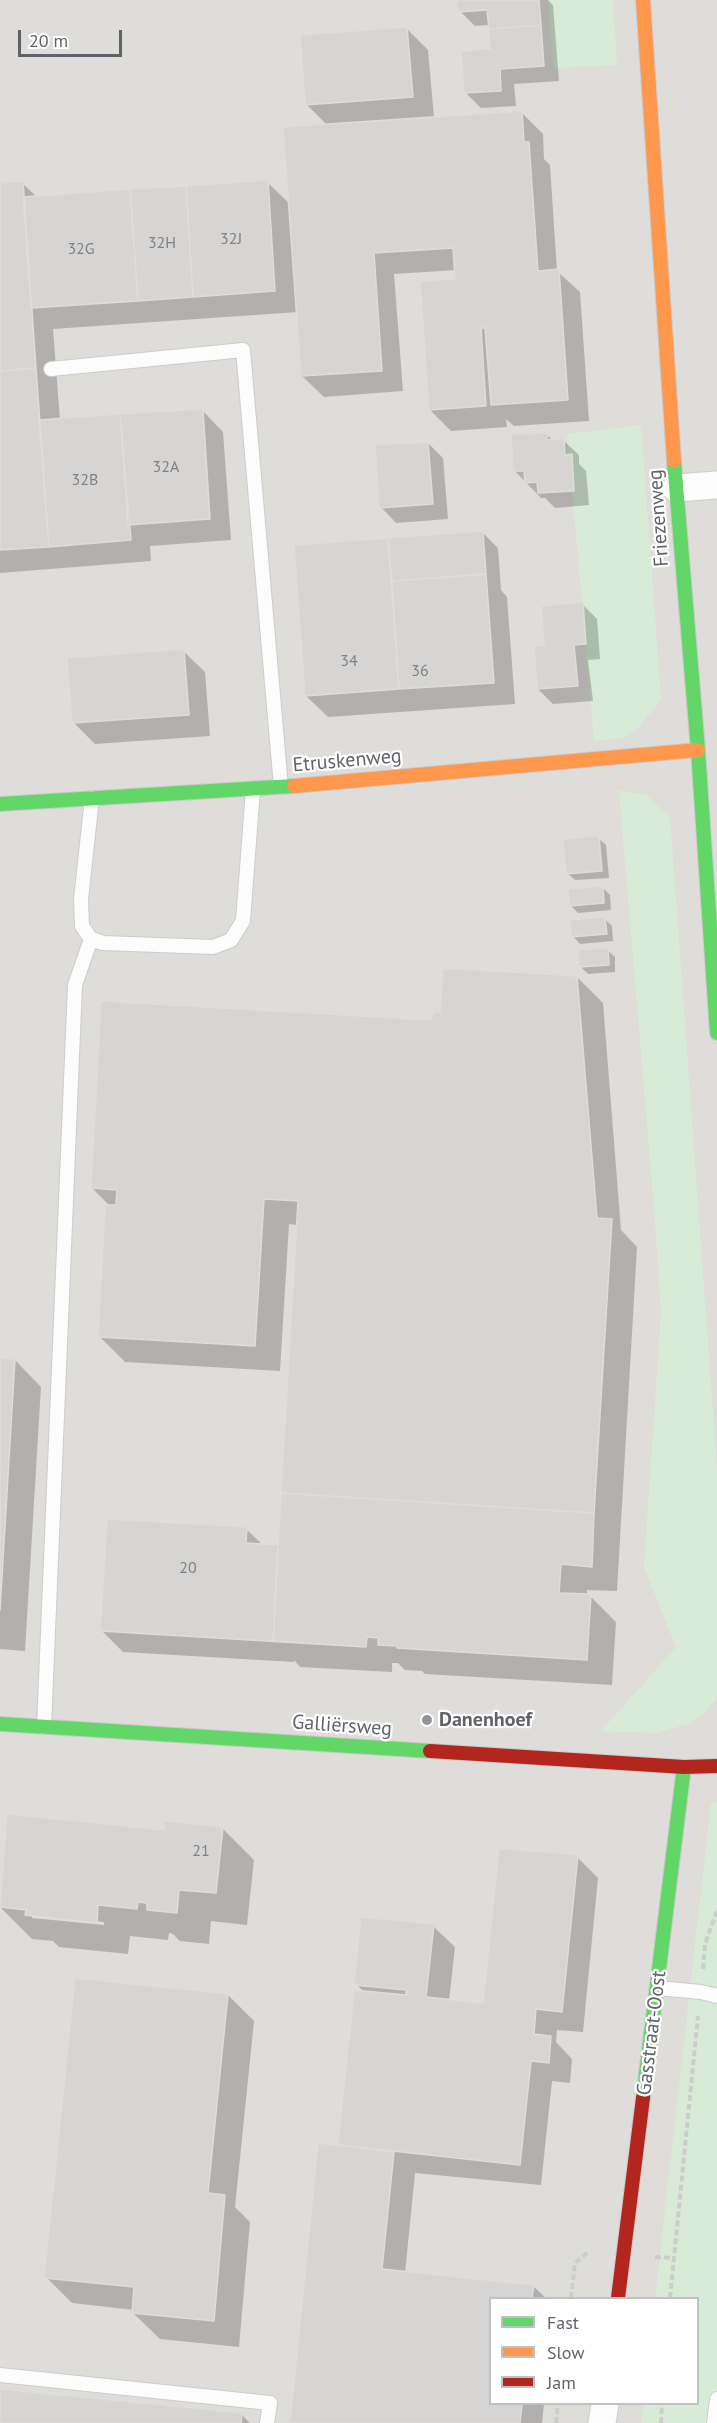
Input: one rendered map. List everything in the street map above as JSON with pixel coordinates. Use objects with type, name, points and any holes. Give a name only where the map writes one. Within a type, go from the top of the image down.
[{"type":"street","name":"Friezenweg","points":[[643,0],[676,488],[698,750],[717,1033]]},
{"type":"street","points":[[676,488],[717,485]]},
{"type":"street","name":"Etruskenweg","points":[[0,804],[280,787],[698,750]]},
{"type":"street","name":"Galliërsweg","points":[[0,1724],[684,1767],[717,1766]]},
{"type":"street","name":"Gasstraat-Oost","points":[[618,2297],[684,1767]]},
{"type":"street","points":[[602,2423],[604,2405]]},
{"type":"lane","points":[[51,369],[243,350],[280,787]]},
{"type":"lane","points":[[92,798],[81,899],[82,926],[91,939],[103,943],[213,947],[231,940],[243,921],[253,789]]},
{"type":"lane","points":[[44,1726],[75,985],[91,939]]},
{"type":"lane","points":[[657,1988],[701,1992],[717,1996]]},
{"type":"lane","points":[[0,2375],[270,2403],[267,2423]]},
{"type":"lane","points":[[714,2423],[717,2399]]},
{"type":"path","points":[[670,2297],[705,1944],[717,1911]]},
{"type":"path","points":[[556,2423],[558,2405]]},
{"type":"path","points":[[661,2423],[662,2405]]},
{"type":"shaded area","points":[[0,0],[717,0],[717,2423],[0,2423]]},
{"type":"green space","points":[[548,0],[613,0],[617,65],[554,68]]},
{"type":"green space","points":[[641,425],[661,699],[640,726],[624,738],[594,741],[567,434]]},
{"type":"green space","points":[[619,790],[646,795],[670,817],[717,1468],[717,1698],[704,1714],[687,1724],[657,1733],[601,1731],[676,1647],[644,1567],[661,1313]]},
{"type":"green space","points":[[717,1802],[717,2423],[641,2423],[643,2405],[699,2405],[699,2297],[655,2297],[711,1803]]},
{"type":"building","points":[[457,0],[539,0],[541,25],[489,29],[487,10],[458,12]]},
{"type":"building","points":[[541,25],[544,66],[500,69],[501,91],[464,93],[461,51],[490,49],[489,29]]},
{"type":"building","points":[[407,27],[413,97],[305,105],[300,35]]},
{"type":"building","points":[[522,111],[524,142],[529,142],[538,271],[559,269],[568,400],[491,405],[485,328],[481,328],[486,406],[429,410],[420,281],[455,279],[453,248],[374,253],[382,371],[301,376],[283,127]]},
{"type":"building","points":[[268,180],[275,291],[193,297],[186,186]]},
{"type":"building","points":[[23,181],[36,368],[0,371],[0,183]]},
{"type":"building","points":[[186,186],[193,297],[138,301],[130,189]]},
{"type":"building","points":[[130,189],[138,301],[31,308],[23,197]]},
{"type":"building","points":[[36,368],[49,547],[0,550],[0,371]]},
{"type":"building","points":[[203,409],[210,519],[128,525],[120,414]]},
{"type":"building","points":[[120,414],[131,540],[49,547],[39,420]]},
{"type":"building","points":[[547,433],[547,440],[564,438],[565,455],[572,454],[574,491],[538,493],[537,482],[525,483],[524,471],[513,471],[511,434]]},
{"type":"building","points":[[428,442],[433,504],[379,508],[375,445]]},
{"type":"building","points":[[483,531],[486,574],[392,581],[388,538]]},
{"type":"building","points":[[388,538],[399,689],[305,696],[294,545]]},
{"type":"building","points":[[486,574],[494,683],[399,689],[392,581]]},
{"type":"building","points":[[583,602],[586,644],[574,645],[578,686],[537,689],[534,646],[544,646],[541,606]]},
{"type":"building","points":[[184,649],[189,715],[72,723],[67,658]]},
{"type":"building","points":[[599,836],[602,871],[566,874],[563,839]]},
{"type":"building","points":[[603,886],[604,903],[569,906],[568,889]]},
{"type":"building","points":[[605,917],[607,934],[571,937],[570,920]]},
{"type":"building","points":[[608,948],[609,965],[579,967],[578,950]]},
{"type":"building","points":[[443,968],[577,976],[597,1218],[612,1219],[594,1513],[281,1493],[298,1201],[264,1199],[255,1346],[98,1337],[105,1205],[116,1205],[117,1190],[91,1188],[101,1001],[430,1020],[435,1012],[440,1012]]},
{"type":"building","points":[[0,1358],[15,1359],[0,1610]]},
{"type":"building","points":[[281,1493],[594,1513],[592,1567],[561,1564],[559,1593],[591,1594],[587,1660],[397,1648],[397,1646],[378,1645],[378,1638],[367,1637],[366,1647],[273,1641]]},
{"type":"building","points":[[107,1519],[247,1527],[246,1543],[278,1545],[273,1641],[366,1647],[100,1631]]},
{"type":"building","points":[[7,1814],[164,1830],[164,1821],[223,1827],[216,1893],[179,1890],[177,1913],[147,1910],[147,1903],[138,1902],[137,1909],[98,1905],[97,1923],[25,1915],[26,1910],[0,1907]]},
{"type":"building","points":[[499,1848],[578,1855],[562,2012],[536,2009],[534,2034],[551,2036],[549,2063],[531,2061],[520,2165],[338,2145],[354,1990],[406,1995],[406,1990],[354,1985],[361,1917],[434,1924],[426,1997],[483,2003]]},
{"type":"building","points":[[75,1978],[228,1994],[208,2193],[225,2195],[214,2321],[132,2313],[134,2287],[44,2278]]},
{"type":"building","points":[[318,2143],[394,2152],[382,2269],[534,2285],[532,2297],[489,2297],[489,2405],[522,2405],[520,2423],[290,2423]]},
{"type":"building","points":[[0,2389],[242,2413],[241,2423],[0,2423]]},
{"type":"traffic: fast","points":[[674,461],[698,750],[717,1033]]},
{"type":"traffic: fast","points":[[0,804],[294,786]]},
{"type":"traffic: fast","points":[[0,1724],[430,1751]]},
{"type":"traffic: fast","points":[[643,2098],[684,1767]]},
{"type":"traffic: slow","points":[[643,0],[674,461]]},
{"type":"traffic: slow","points":[[294,786],[698,750]]},
{"type":"traffic: jam","points":[[430,1751],[684,1767],[717,1766]]},
{"type":"traffic: jam","points":[[618,2297],[643,2098]]},
{"type":"place","name":"Danenhoef","points":[[427,1720]]}]
